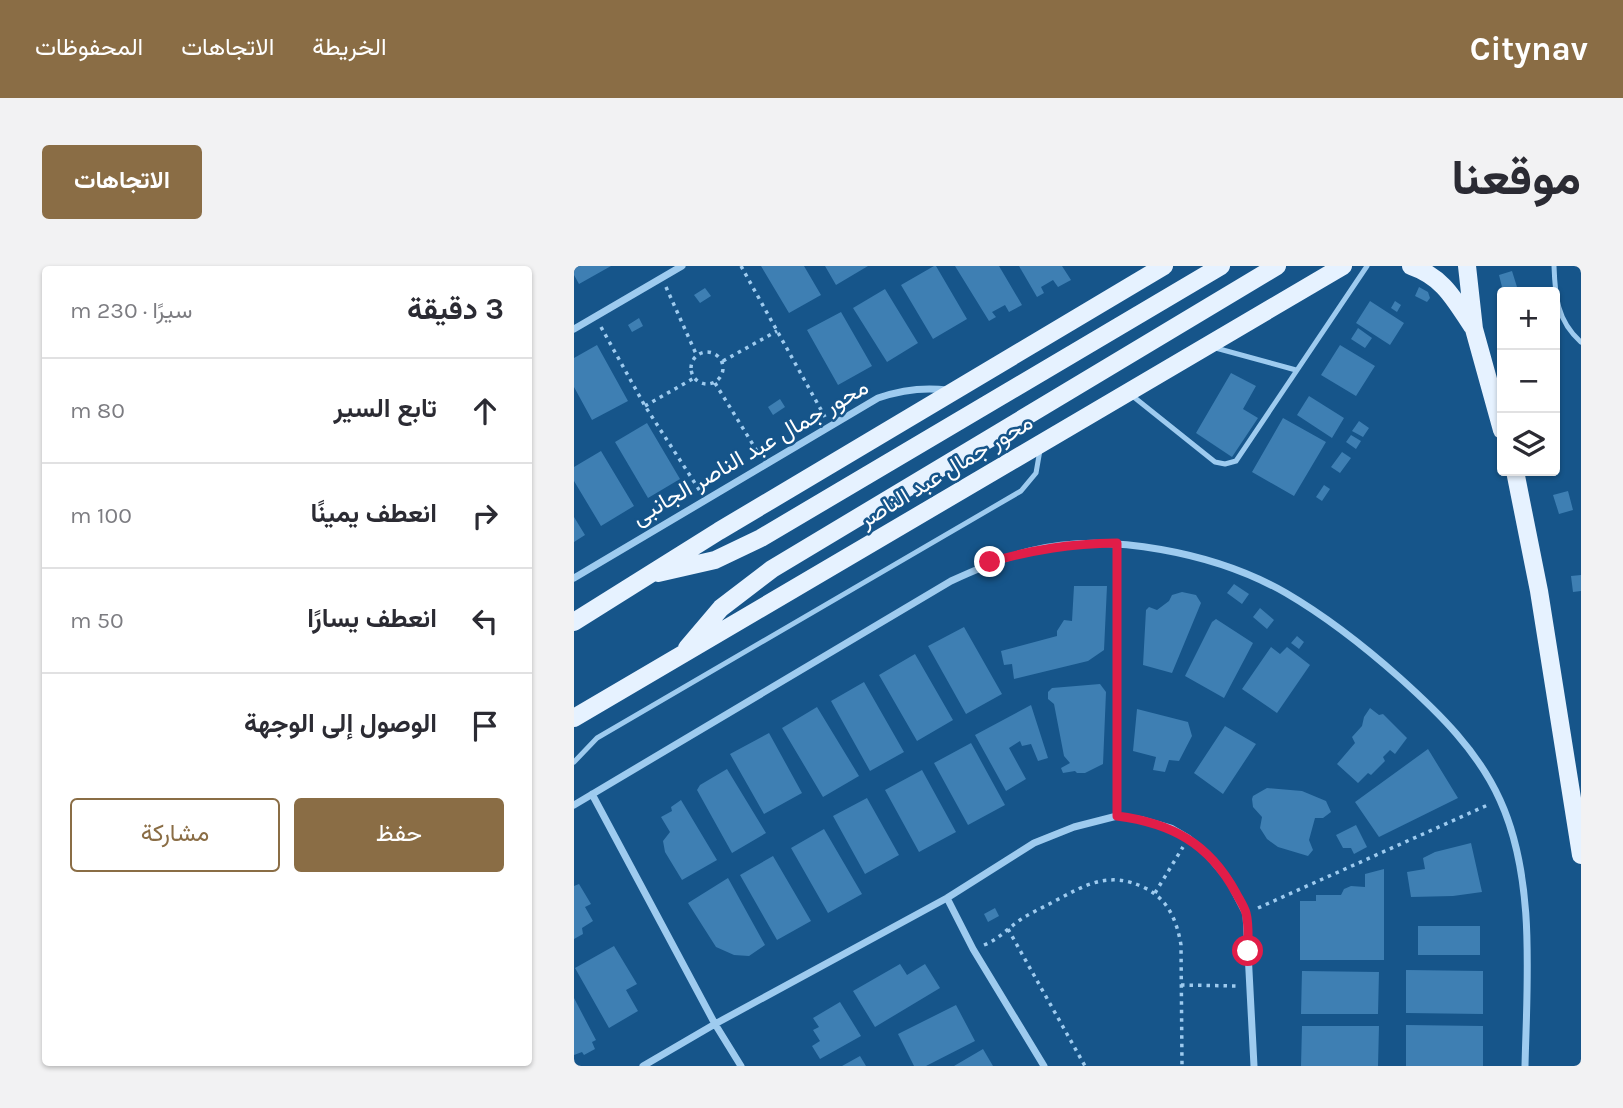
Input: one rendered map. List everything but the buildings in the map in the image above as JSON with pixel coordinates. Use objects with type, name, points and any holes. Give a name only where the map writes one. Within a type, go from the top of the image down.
[{"type":"main road","points":[[574,622],[719,531],[1164,266]]},
{"type":"main road","points":[[653,573],[695,566],[739,551],[1222,266]]},
{"type":"main road","points":[[680,657],[706,623],[755,581],[1277,266]]},
{"type":"main road","name":"محور جمال عبد الناصر","points":[[574,718],[1343,266]]},
{"type":"main road","points":[[1411,266],[1446,287],[1474,329]]},
{"type":"main road","points":[[1467,266],[1474,329],[1497,413]]},
{"type":"main road","points":[[1516,476],[1576,795],[1581,855]]},
{"type":"street","points":[[574,330],[682,266]]},
{"type":"street","name":"محور جمال عبد الناصر الجانبى","points":[[574,578],[878,398],[898,391],[936,388],[955,390]]},
{"type":"street","points":[[574,805],[951,581],[990,562],[1031,550],[1074,544],[1117,543],[1170,551],[1220,565],[1283,591],[1328,619],[1371,652],[1442,716],[1475,758],[1500,800],[1521,871],[1526,919],[1525,1066]]},
{"type":"street","points":[[592,794],[715,1024],[741,1066]]},
{"type":"street","points":[[643,1066],[947,898],[1034,844],[1074,827],[1117,816],[1171,828],[1206,853],[1228,879],[1246,914],[1254,1066]]},
{"type":"street","points":[[947,898],[973,948],[1044,1066]]},
{"type":"lane","points":[[1127,392],[1214,462],[1225,464],[1236,461],[1367,266]]},
{"type":"lane","points":[[1554,266],[1558,309],[1570,330],[1581,342]]},
{"type":"lane","points":[[1206,346],[1296,370]]},
{"type":"lane","points":[[574,762],[597,738],[1021,491],[1036,473],[1041,443]]},
{"type":"path","points":[[741,266],[830,426]]},
{"type":"path","points":[[662,278],[697,356]]},
{"type":"path","points":[[596,317],[645,406],[704,499]]},
{"type":"path","points":[[723,361],[777,331]]},
{"type":"path","points":[[711,352],[723,361],[722,376],[715,383],[703,384],[694,378],[692,364],[697,356],[711,352]]},
{"type":"path","points":[[645,406],[694,378]]},
{"type":"path","points":[[715,383],[765,463]]},
{"type":"path","points":[[1117,543],[1117,816]]},
{"type":"path","points":[[1246,914],[1500,800]]},
{"type":"path","points":[[1155,893],[1188,838]]},
{"type":"path","points":[[973,948],[995,941],[1022,919],[1090,882],[1129,881],[1155,893],[1171,912],[1178,926],[1181,945],[1182,1066]]},
{"type":"path","points":[[1008,929],[1086,1066]]},
{"type":"path","points":[[1181,985],[1250,986]]},
{"type":"route","points":[[990,562],[1031,550],[1074,544],[1117,543],[1117,816],[1171,828],[1206,853],[1228,879],[1246,914],[1248,951]]}]
